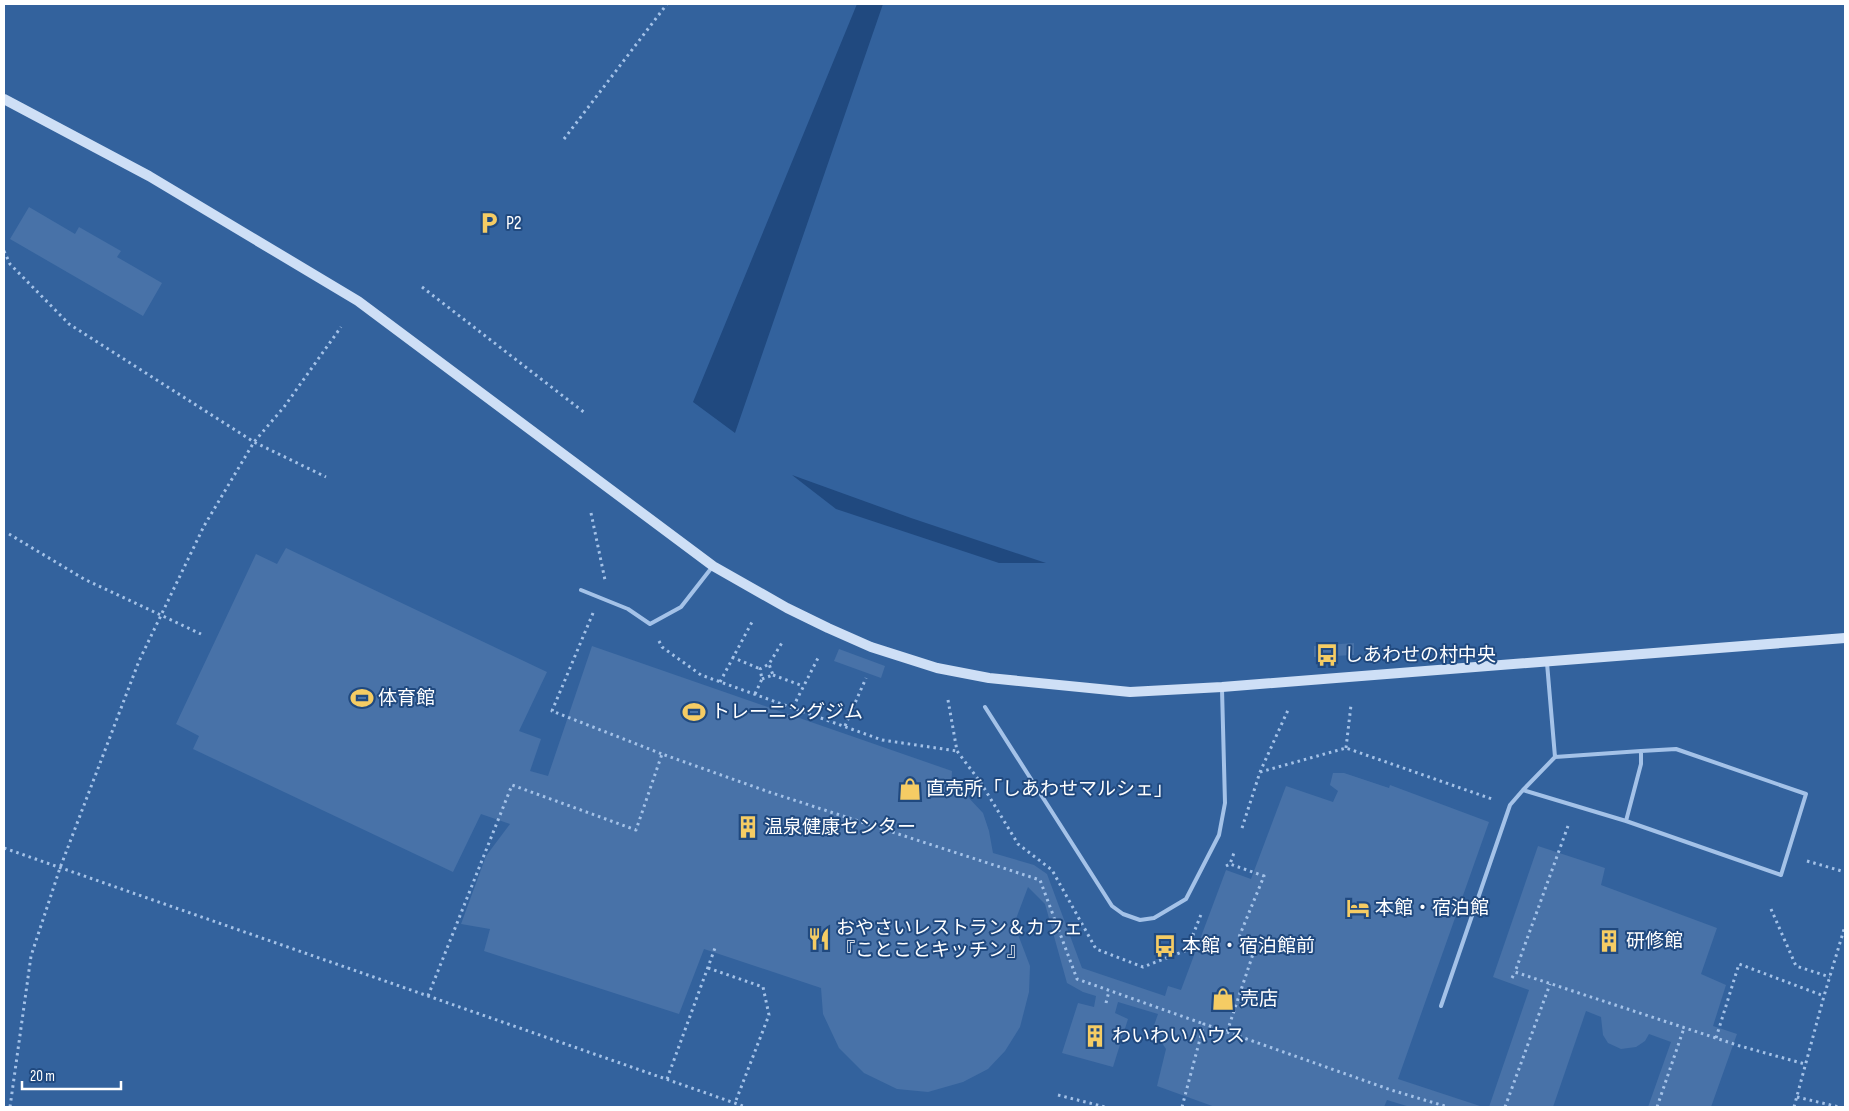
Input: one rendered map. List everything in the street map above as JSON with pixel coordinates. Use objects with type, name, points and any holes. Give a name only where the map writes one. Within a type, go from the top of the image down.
[{"type":"street","points":[[4,99],[149,176],[358,301],[713,566],[787,608],[828,628],[871,647],[938,668],[989,678],[1130,692],[1222,687],[1845,638]]},
{"type":"lane","points":[[581,590],[628,609],[650,624],[681,607],[713,566]]},
{"type":"lane","points":[[1547,662],[1555,757]]},
{"type":"lane","points":[[985,707],[1112,906],[1123,914],[1140,920],[1154,918],[1186,900],[1219,835],[1225,803],[1222,687]]},
{"type":"lane","points":[[1441,1006],[1510,805],[1523,790],[1555,757],[1676,749],[1806,794],[1780,875],[1626,821],[1523,790]]},
{"type":"lane","points":[[1626,821],[1641,764],[1641,751]]},
{"type":"path","points":[[564,139],[667,4]]},
{"type":"path","points":[[4,251],[10,264],[69,324],[254,442],[326,477]]},
{"type":"path","points":[[422,287],[585,413]]},
{"type":"path","points":[[10,1107],[31,956],[60,868],[119,709],[139,661],[204,526],[254,442],[284,407],[342,327]]},
{"type":"path","points":[[591,513],[606,582]]},
{"type":"path","points":[[9,534],[84,579],[201,634]]},
{"type":"path","points":[[599,598],[552,711],[662,754],[769,792],[1040,880],[1077,979],[1382,1087],[1448,1107]]},
{"type":"path","points":[[720,682],[752,622]]},
{"type":"path","points":[[760,669],[769,664],[783,641]]},
{"type":"path","points":[[662,647],[701,675],[882,740],[957,751]]},
{"type":"path","points":[[732,657],[760,669]]},
{"type":"path","points":[[793,707],[818,658]]},
{"type":"path","points":[[769,664],[773,675]]},
{"type":"path","points":[[755,694],[762,679],[760,669]]},
{"type":"path","points":[[762,679],[773,675],[803,686]]},
{"type":"path","points":[[845,726],[866,678]]},
{"type":"path","points":[[1346,748],[1351,705]]},
{"type":"path","points":[[1239,836],[1260,772],[1288,710]]},
{"type":"path","points":[[1260,772],[1346,748],[1492,799]]},
{"type":"path","points":[[428,996],[512,785],[636,830],[662,754]]},
{"type":"path","points":[[966,791],[981,783]]},
{"type":"path","points":[[1512,978],[1568,826]]},
{"type":"path","points":[[1226,1032],[1256,945],[1239,937],[1264,876],[1230,864],[1236,845]]},
{"type":"path","points":[[4,848],[746,1107]]},
{"type":"path","points":[[1807,861],[1845,872]]},
{"type":"path","points":[[1771,909],[1796,966],[1830,977]]},
{"type":"path","points":[[1794,1107],[1845,926]]},
{"type":"path","points":[[666,1080],[715,948]]},
{"type":"path","points":[[1716,1038],[1739,964],[1824,996]]},
{"type":"path","points":[[708,968],[763,987],[769,1015],[735,1103]]},
{"type":"path","points":[[1515,972],[1684,1028],[1805,1064]]},
{"type":"path","points":[[1505,1107],[1550,984]]},
{"type":"path","points":[[1106,1003],[1109,991]]},
{"type":"path","points":[[1182,1107],[1204,1024]]},
{"type":"path","points":[[1656,1107],[1684,1028]]},
{"type":"path","points":[[1058,1095],[1105,1107]]},
{"type":"path","points":[[1797,1097],[1839,1107]]},
{"type":"path","points":[[1078,1107],[1080,1101]]},
{"type":"shaded area","points":[[4,4],[857,4],[693,402],[735,433],[883,4],[1845,4],[1845,1107],[4,1107]],"holes":[[[792,475],[911,518],[1046,563],[999,563],[836,509]]]},
{"type":"building","points":[[29,207],[75,234],[79,227],[121,251],[117,257],[162,283],[143,316],[10,239]]},
{"type":"building","points":[[286,548],[547,672],[519,731],[541,739],[530,771],[548,776],[592,646],[952,771],[951,788],[967,796],[983,813],[993,853],[1034,865],[1047,874],[1082,968],[1165,996],[1168,986],[1181,990],[1226,870],[1251,879],[1286,786],[1333,802],[1338,791],[1330,785],[1333,773],[1344,773],[1389,788],[1390,785],[1489,822],[1398,1079],[1483,1107],[1410,1107],[1387,1100],[1384,1107],[1215,1107],[1157,1086],[1166,1049],[1162,1043],[1165,1037],[1152,1031],[1158,1014],[1118,1002],[1115,1013],[1128,1019],[1113,1067],[1062,1053],[1078,1003],[1094,1007],[1096,996],[1083,992],[1067,983],[1045,904],[1028,887],[1014,924],[1030,966],[1029,992],[1020,1027],[1005,1051],[988,1069],[963,1082],[928,1092],[897,1089],[864,1073],[839,1048],[823,1014],[821,988],[704,949],[679,1014],[484,951],[490,929],[461,924],[486,856],[510,824],[481,814],[453,872],[193,749],[199,736],[176,724],[256,554],[277,564]]},
{"type":"building","points":[[1354,643],[1354,655],[1314,657],[1314,646]]},
{"type":"building","points":[[839,649],[885,666],[881,678],[834,661]]},
{"type":"building","name":"研修館","points":[[1538,846],[1605,868],[1601,885],[1717,928],[1701,974],[1726,985],[1713,1026],[1737,1034],[1711,1107],[1648,1107],[1671,1042],[1649,1034],[1645,1041],[1636,1047],[1621,1049],[1608,1043],[1603,1035],[1601,1017],[1586,1011],[1553,1107],[1489,1107],[1529,990],[1493,977]]},
{"type":"place","name":"P2","points":[[489,223]]},
{"type":"place","name":"しあわせの村中央","points":[[1327,655]]},
{"type":"place","name":"体育館","points":[[362,698]]},
{"type":"place","name":"トレーニングジム","points":[[694,712]]},
{"type":"place","name":"直売所「しあわせマルシェ」","points":[[910,789]]},
{"type":"place","name":"温泉健康センター","points":[[748,827]]},
{"type":"place","name":"本館・宿泊館","points":[[1358,908]]},
{"type":"place","name":"おやさいレストラン＆カフェ 『ことことキッチン』","points":[[819,939]]},
{"type":"place","name":"研修館","points":[[1609,941]]},
{"type":"place","name":"本館・宿泊館前","points":[[1165,946]]},
{"type":"place","name":"売店","points":[[1223,999]]},
{"type":"place","name":"わいわいハウス","points":[[1095,1036]]}]
